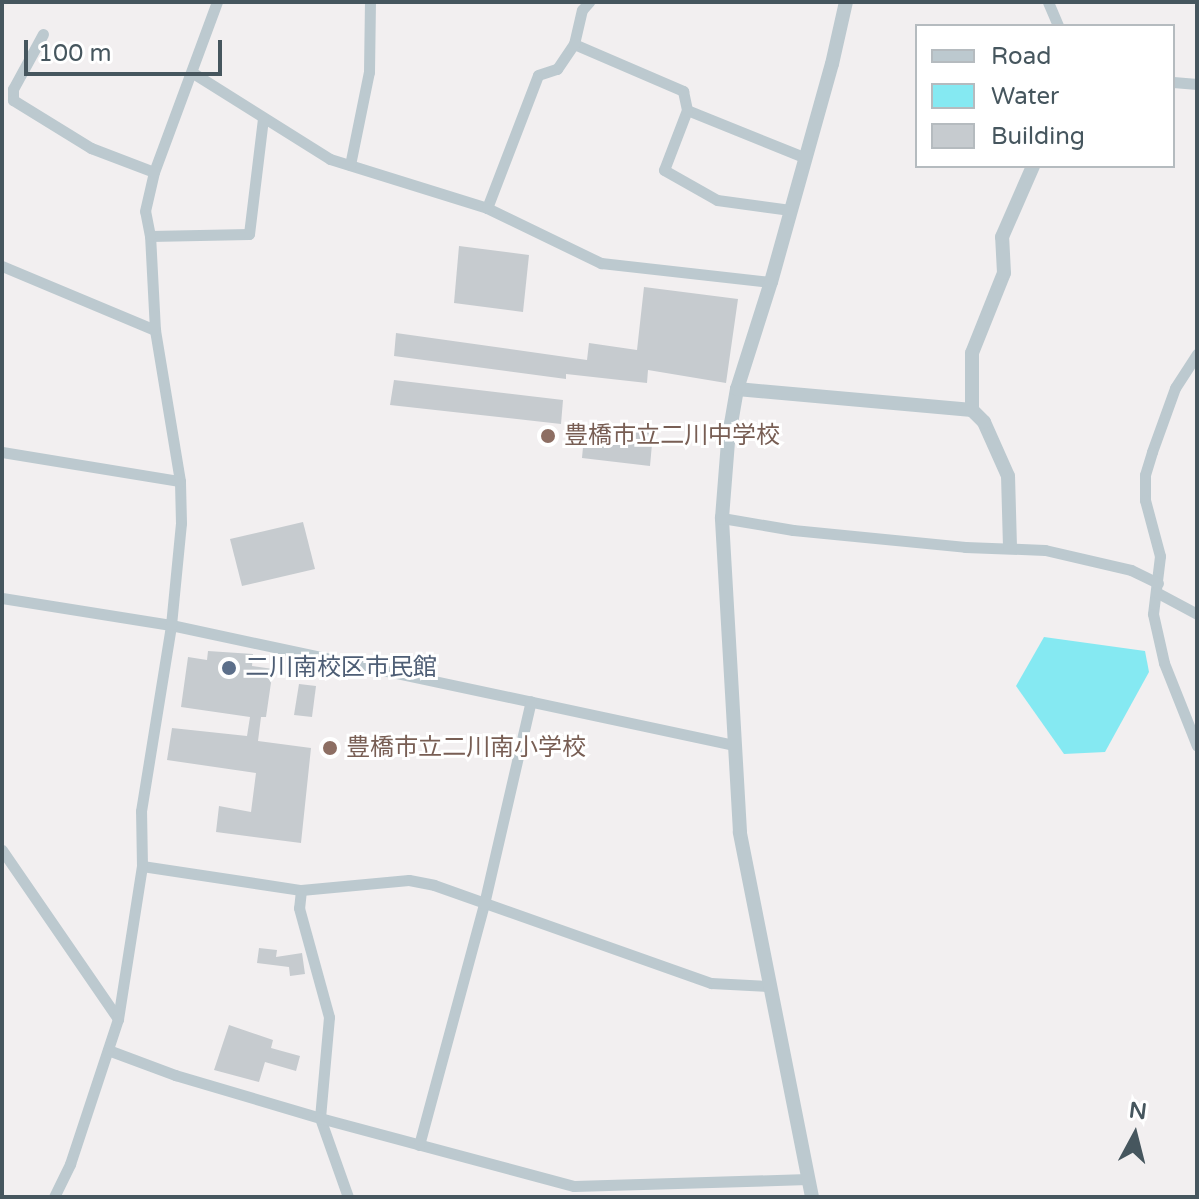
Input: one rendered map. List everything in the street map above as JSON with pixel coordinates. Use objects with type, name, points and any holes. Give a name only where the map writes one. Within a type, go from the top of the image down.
[{"type":"street","points":[[54,1197],[70,1164],[118,1019],[142,866],[141,811],[171,625],[181,523],[180,481],[155,330],[150,236],[145,211],[154,172],[217,2]]},
{"type":"street","points":[[350,165],[369,72],[370,2]]},
{"type":"street","points":[[487,208],[538,75],[557,69],[574,44],[582,10],[589,2]]},
{"type":"street","points":[[812,1197],[740,832],[722,518],[728,441],[737,389],[806,158],[846,2]]},
{"type":"street","points":[[1048,2],[1057,24]]},
{"type":"street","points":[[43,34],[13,89],[13,100],[91,148],[154,172]]},
{"type":"street","points":[[574,44],[683,91],[687,110],[664,170],[717,200],[790,210]]},
{"type":"street","points":[[193,73],[330,159],[487,208],[601,263],[771,282]]},
{"type":"street","points":[[1175,82],[1197,84]]},
{"type":"street","points":[[687,110],[806,158]]},
{"type":"street","points":[[150,236],[249,234],[263,118]]},
{"type":"street","points":[[972,410],[972,353],[1004,273],[1002,237],[1032,168]]},
{"type":"street","points":[[2,266],[155,330]]},
{"type":"street","points":[[1197,354],[1175,388],[1145,475],[1145,500],[1160,556],[1153,614],[1158,641],[1197,746]]},
{"type":"street","points":[[737,389],[972,410],[984,422],[1008,476],[1010,547]]},
{"type":"street","points":[[2,452],[180,481]]},
{"type":"street","points":[[722,518],[793,530],[965,547],[1045,550],[1131,570],[1197,614]]},
{"type":"street","points":[[2,598],[171,625],[734,745]]},
{"type":"street","points":[[419,1145],[484,904],[531,701]]},
{"type":"street","points":[[2,850],[118,1019]]},
{"type":"street","points":[[142,866],[301,890],[409,880],[434,885],[711,983],[769,986]]},
{"type":"street","points":[[301,890],[299,908],[329,1017],[320,1118],[348,1197]]},
{"type":"street","points":[[108,1050],[175,1075],[320,1118],[574,1186],[808,1179]]},
{"type":"water","points":[[1044,637],[1145,651],[1149,672],[1105,752],[1064,754],[1016,686]]},
{"type":"building","points":[[459,246],[529,255],[523,312],[454,303]]},
{"type":"building","points":[[644,287],[738,299],[726,383],[648,370],[647,383],[566,374],[566,379],[394,356],[396,333],[587,360],[589,343],[637,350]]},
{"type":"building","points":[[394,380],[563,400],[561,424],[390,405]]},
{"type":"building","points":[[585,425],[653,433],[650,466],[582,458]]},
{"type":"building","points":[[303,522],[315,569],[242,586],[230,539]]},
{"type":"building","points":[[208,651],[253,654],[252,666],[273,669],[266,717],[261,717],[258,741],[311,748],[301,843],[216,832],[219,806],[251,812],[256,773],[167,760],[172,728],[247,736],[250,717],[181,707],[188,657],[207,660]]},
{"type":"building","points":[[299,684],[316,686],[312,717],[294,715]]},
{"type":"building","points":[[259,948],[277,950],[276,957],[302,953],[305,974],[290,976],[289,967],[257,963]]},
{"type":"building","points":[[229,1025],[273,1040],[271,1048],[300,1056],[296,1071],[265,1062],[259,1082],[214,1070]]},
{"type":"place","name":"豊橋市立二川中学校","points":[[548,436]]},
{"type":"place","name":"二川南校区市民館","points":[[229,668]]},
{"type":"place","name":"豊橋市立二川南小学校","points":[[330,748]]}]
